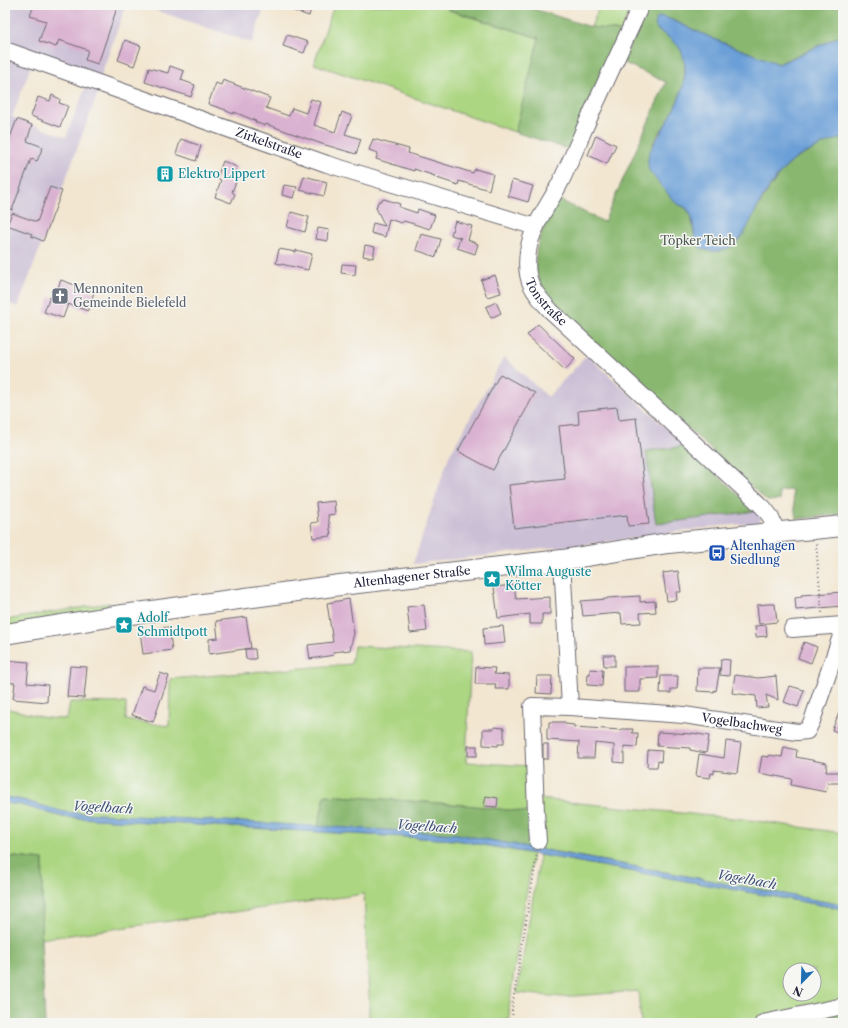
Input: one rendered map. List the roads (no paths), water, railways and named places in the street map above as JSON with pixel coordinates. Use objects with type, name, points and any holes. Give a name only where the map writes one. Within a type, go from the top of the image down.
[{"type":"main road","name":"Altenhagener Straße","points":[[5,634],[109,617],[332,586],[562,560],[668,543],[843,526]]},
{"type":"street","name":"Tonstraße","points":[[640,5],[560,183],[536,227],[528,252],[528,276],[538,298],[764,507],[777,532]]},
{"type":"street","name":"Zirkelstraße","points":[[5,50],[328,164],[536,227]]},
{"type":"street","points":[[562,560],[570,707]]},
{"type":"street","points":[[792,629],[843,625]]},
{"type":"street","name":"Vogelbachweg","points":[[538,841],[532,706],[570,707],[684,715],[797,732],[807,731],[812,721],[843,630]]},
{"type":"street","points":[[763,1023],[843,1006]]},
{"type":"water","points":[[659,17],[665,17],[721,42],[779,64],[843,35],[843,138],[834,140],[805,153],[788,165],[768,188],[743,235],[735,244],[723,250],[712,251],[701,248],[694,234],[690,213],[686,208],[676,203],[649,169],[648,158],[650,151],[677,102],[685,76],[684,61],[680,48],[659,31],[655,25],[656,19]]},
{"type":"water","points":[[5,797],[22,800],[64,812],[457,834],[843,905],[843,909],[456,840],[63,817],[21,805],[5,803]]},
{"type":"place","name":"Elektro Lippert","points":[[165,174]]},
{"type":"place","name":"Mennoniten Gemeinde Bielefeld","points":[[60,296]]},
{"type":"place","name":"Altenhagen Siedlung","points":[[717,553]]},
{"type":"place","name":"Wilma Auguste Kötter","points":[[492,579]]},
{"type":"place","name":"Adolf Schmidtpott","points":[[124,625]]},
{"type":"park label","name":"Töpker Teich","points":[[698,241]]},
{"type":"water label","name":"Vogelbach","points":[[103,807]]},
{"type":"water label","name":"Vogelbach","points":[[427,826]]},
{"type":"water label","name":"Vogelbach","points":[[747,879]]}]
